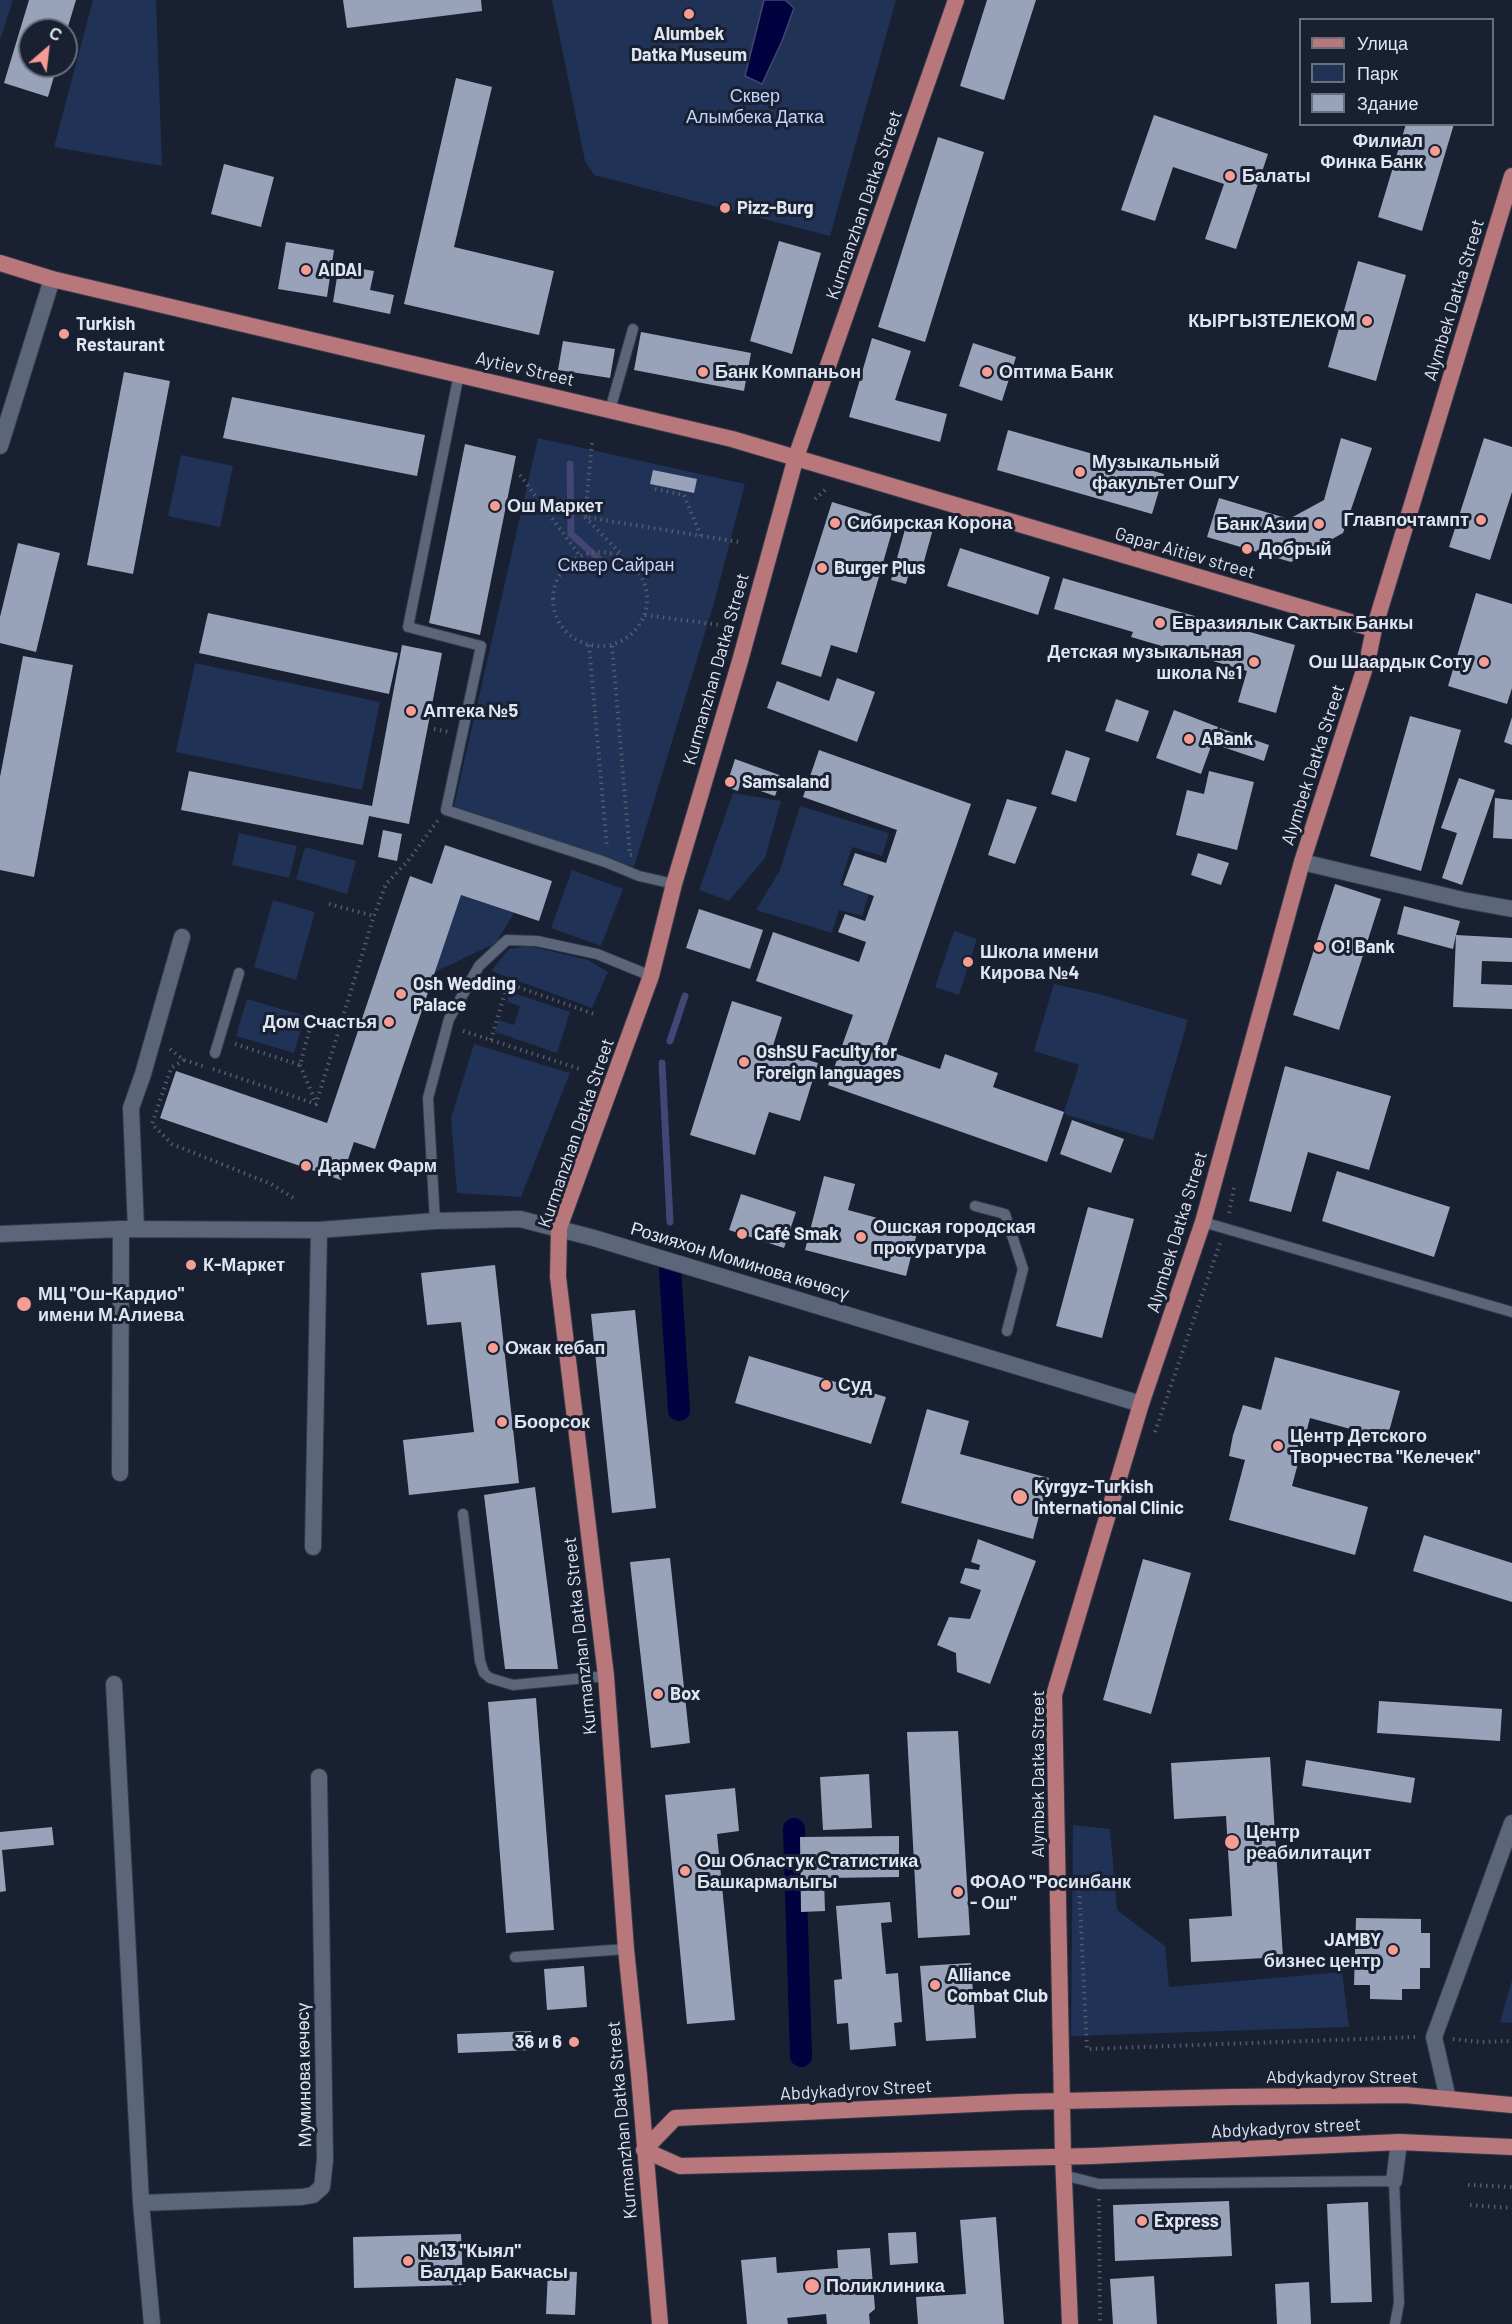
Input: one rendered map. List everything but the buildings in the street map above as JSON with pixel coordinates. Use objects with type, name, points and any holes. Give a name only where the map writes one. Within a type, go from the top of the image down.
[{"type":"main road","name":"Kurmanzhan Datka Street","points":[[660,2324],[626,1949],[606,1676],[558,1277],[560,1228],[651,976],[674,884],[740,661],[796,456],[956,0]]},
{"type":"main road","name":"Alymbek Datka Street","points":[[1070,2324],[1063,2156],[1054,1695],[1141,1404],[1203,1222],[1302,862],[1368,658],[1374,629],[1512,176]]},
{"type":"main road","points":[[0,263],[52,279]]},
{"type":"main road","name":"Aytiev Street","points":[[52,279],[796,456]]},
{"type":"main road","name":"Gapar Aitiev street","points":[[796,456],[1374,629]]},
{"type":"main road","name":"Abdykadyrov Street","points":[[644,2150],[675,2118],[1062,2102],[1405,2095],[1508,2105]]},
{"type":"main road","name":"Abdykadyrov street","points":[[1063,2156],[1399,2142],[1506,2146]]},
{"type":"main road","points":[[644,2150],[680,2166],[1063,2156]]},
{"type":"street","points":[[0,446],[52,279]]},
{"type":"street","points":[[1302,862],[1462,900],[1512,909]]},
{"type":"street","points":[[120,1473],[131,1108],[182,937]]},
{"type":"street","name":"Розияхон Моминова көчөсү","points":[[0,1234],[129,1229],[319,1230],[435,1221],[520,1219],[560,1228],[1141,1404]]},
{"type":"street","points":[[313,1547],[319,1230]]},
{"type":"street","points":[[114,1684],[141,2204],[152,2324]]},
{"type":"street","name":"Муминова көчөсү","points":[[141,2204],[302,2197],[313,2195],[322,2187],[325,2160],[319,1777]]},
{"type":"street","points":[[1448,2099],[1434,2037],[1512,1822]]},
{"type":"street","points":[[1394,2181],[1399,2142]]},
{"type":"lane","points":[[610,410],[633,329]]},
{"type":"lane","points":[[459,374],[408,627],[481,646],[446,810],[605,862],[639,876],[674,884]]},
{"type":"lane","points":[[435,1221],[428,1098],[448,1026],[479,966],[507,940],[537,941],[597,954],[651,976]]},
{"type":"lane","points":[[215,1053],[239,973]]},
{"type":"lane","points":[[975,1206],[1005,1214],[1023,1269],[1007,1331]]},
{"type":"lane","points":[[1203,1222],[1512,1312]]},
{"type":"lane","points":[[463,1514],[480,1661],[484,1673],[500,1682],[513,1685],[606,1676]]},
{"type":"lane","points":[[515,1957],[626,1949]]},
{"type":"lane","points":[[1064,2175],[1099,2184],[1394,2181],[1399,2303],[1395,2324]]},
{"type":"path","points":[[592,443],[585,517],[638,570],[645,584],[648,599],[645,615],[638,628],[627,639],[611,646],[597,647],[568,635],[558,623],[553,608],[553,592],[557,578],[567,565],[581,556],[595,552],[611,553],[626,559]]},
{"type":"path","points":[[520,476],[581,556]]},
{"type":"path","points":[[655,489],[684,495],[701,536]]},
{"type":"path","points":[[815,499],[826,489]]},
{"type":"path","points":[[585,517],[739,542]]},
{"type":"path","points":[[645,615],[720,625]]},
{"type":"path","points":[[589,645],[607,848]]},
{"type":"path","points":[[611,646],[630,855],[637,857]]},
{"type":"path","points":[[316,1104],[338,1028],[386,884],[408,861],[446,810]]},
{"type":"path","points":[[329,904],[374,916]]},
{"type":"path","points":[[476,972],[597,1015]]},
{"type":"path","points":[[490,1040],[508,983]]},
{"type":"path","points":[[316,1104],[300,1065],[312,1020],[338,1028]]},
{"type":"path","points":[[448,1026],[580,1069]]},
{"type":"path","points":[[219,1038],[300,1065]]},
{"type":"path","points":[[295,1200],[271,1184],[172,1144],[152,1124],[171,1068],[184,1060],[316,1104]]},
{"type":"path","points":[[1152,1440],[1225,1228],[1236,1183]]},
{"type":"path","points":[[1079,1882],[1087,2049],[1434,2037],[1481,2042],[1512,2041]]},
{"type":"path","points":[[1099,2184],[1100,2324]]},
{"type":"path","points":[[1468,2185],[1512,2187]]},
{"type":"path","points":[[1470,2205],[1512,2208]]},
{"type":"green space","points":[[0,0],[13,0],[0,40]]},
{"type":"green space","points":[[93,0],[156,0],[162,166],[54,147],[72,78],[78,78],[78,57]]},
{"type":"green space","name":"Сквер Алымбека Датка","points":[[552,0],[896,0],[830,236],[594,175],[585,161]]},
{"type":"green space","name":"Сквер Сайран","points":[[538,438],[745,484],[714,603],[634,867],[454,806]]},
{"type":"green space","points":[[181,455],[233,466],[220,527],[168,516]]},
{"type":"green space","points":[[195,663],[380,702],[362,790],[176,752]]},
{"type":"green space","points":[[733,793],[781,801],[765,858],[729,901],[699,890]]},
{"type":"green space","points":[[800,806],[889,833],[882,856],[852,847],[840,885],[869,894],[862,916],[839,910],[832,933],[756,910],[780,870]]},
{"type":"green space","points":[[239,833],[297,846],[289,878],[232,865]]},
{"type":"green space","points":[[305,847],[356,861],[347,894],[296,879]]},
{"type":"green space","points":[[572,870],[623,889],[601,946],[551,928]]},
{"type":"green space","points":[[461,895],[514,913],[496,943],[435,972]]},
{"type":"green space","points":[[273,900],[315,912],[296,980],[254,967]]},
{"type":"green space","points":[[954,931],[977,939],[959,995],[935,987]]},
{"type":"green space","points":[[530,946],[588,960],[608,972],[592,1008],[491,971],[509,949]]},
{"type":"green space","points":[[1054,984],[1099,994],[1188,1020],[1153,1140],[1067,1115],[1064,1112],[1079,1065],[1034,1051]]},
{"type":"green space","points":[[510,992],[570,1012],[557,1053],[495,1032],[499,1020],[514,1025],[520,1006],[507,1002]]},
{"type":"green space","points":[[247,999],[305,1016],[294,1053],[236,1036]]},
{"type":"green space","points":[[474,1044],[570,1073],[521,1197],[457,1193],[451,1118]]},
{"type":"green space","points":[[1073,1825],[1110,1829],[1117,1910],[1165,1946],[1169,1987],[1342,1972],[1349,2027],[1071,2036]]},
{"type":"green space","points":[[1512,1980],[1512,2023],[1500,2022]]},
{"type":"shaded area","points":[[764,0],[785,0],[794,8],[762,84],[745,76]]},
{"type":"waterway","points":[[570,464],[571,534],[599,559]]},
{"type":"waterway","points":[[670,1041],[685,996]]},
{"type":"waterway","points":[[662,1063],[670,1222]]},
{"type":"waterway","points":[[670,1270],[679,1410]]},
{"type":"waterway","points":[[794,1829],[801,2056]]},
{"type":"place","name":"Alumbek Datka Museum","points":[[689,14]]},
{"type":"place","name":"Филиал Финка Банк","points":[[1435,151]]},
{"type":"place","name":"Балаты","points":[[1230,176]]},
{"type":"place","name":"Pizz-Burg","points":[[725,208]]},
{"type":"place","name":"AIDAI","points":[[306,270]]},
{"type":"place","name":"КЫРГЫЗТЕЛЕКОМ","points":[[1367,321]]},
{"type":"place","name":"Turkish Restaurant","points":[[64,334]]},
{"type":"place","name":"Банк Компаньон","points":[[703,372]]},
{"type":"place","name":"Оптима Банк","points":[[987,372]]},
{"type":"place","name":"Музыкальный факультет ОшГУ","points":[[1080,472]]},
{"type":"place","name":"Ош Маркет","points":[[495,506]]},
{"type":"place","name":"Главпочтампт","points":[[1481,520]]},
{"type":"place","name":"Сибирская Корона","points":[[835,523]]},
{"type":"place","name":"Банк Азии","points":[[1319,524]]},
{"type":"place","name":"Добрый","points":[[1247,549]]},
{"type":"place","name":"Burger Plus","points":[[822,568]]},
{"type":"place","name":"Евразиялык Сактык Банкы","points":[[1160,623]]},
{"type":"place","name":"Детская музыкальная школа №1","points":[[1254,662]]},
{"type":"place","name":"Ош Шаардык Соту","points":[[1484,662]]},
{"type":"place","name":"Аптека №5","points":[[411,711]]},
{"type":"place","name":"ABank","points":[[1189,739]]},
{"type":"place","name":"Samsaland","points":[[730,782]]},
{"type":"place","name":"О! Bank","points":[[1319,947]]},
{"type":"place","name":"Школа имени Кирова №4","points":[[968,962]]},
{"type":"place","name":"Osh Wedding Palace","points":[[401,994]]},
{"type":"place","name":"Дом Счастья","points":[[389,1022]]},
{"type":"place","name":"OshSU Faculty for Foreign languages","points":[[744,1062]]},
{"type":"place","name":"Дармек Фарм","points":[[306,1166]]},
{"type":"place","name":"Café Smak","points":[[742,1234]]},
{"type":"place","name":"Ошская городская прокуратура","points":[[861,1237]]},
{"type":"place","name":"К-Маркет","points":[[191,1265]]},
{"type":"place","name":"МЦ \"Ош-Кардио\" имени М.Алиева","points":[[24,1304]]},
{"type":"place","name":"Ожак кебап","points":[[493,1348]]},
{"type":"place","name":"Суд","points":[[826,1385]]},
{"type":"place","name":"Боорсок","points":[[502,1422]]},
{"type":"place","name":"Центр Детского Творчества \"Келечек\"","points":[[1278,1446]]},
{"type":"place","name":"Kyrgyz-Turkish International Clinic","points":[[1020,1497]]},
{"type":"place","name":"Box","points":[[658,1694]]},
{"type":"place","name":"Центр реабилитацит","points":[[1232,1842]]},
{"type":"place","name":"Ош Областук Статистика Башкармалыгы","points":[[685,1871]]},
{"type":"place","name":"ФОАО \"Росинбанк - Ош\"","points":[[958,1892]]},
{"type":"place","name":"JAMBY бизнес центр","points":[[1393,1950]]},
{"type":"place","name":"Alliance Combat Club","points":[[935,1985]]},
{"type":"place","name":"36 и 6","points":[[574,2042]]},
{"type":"place","name":"Express","points":[[1142,2221]]},
{"type":"place","name":"№13 \"Кыял\" Балдар Бакчасы","points":[[408,2261]]},
{"type":"place","name":"Поликлиника","points":[[812,2286]]}]
